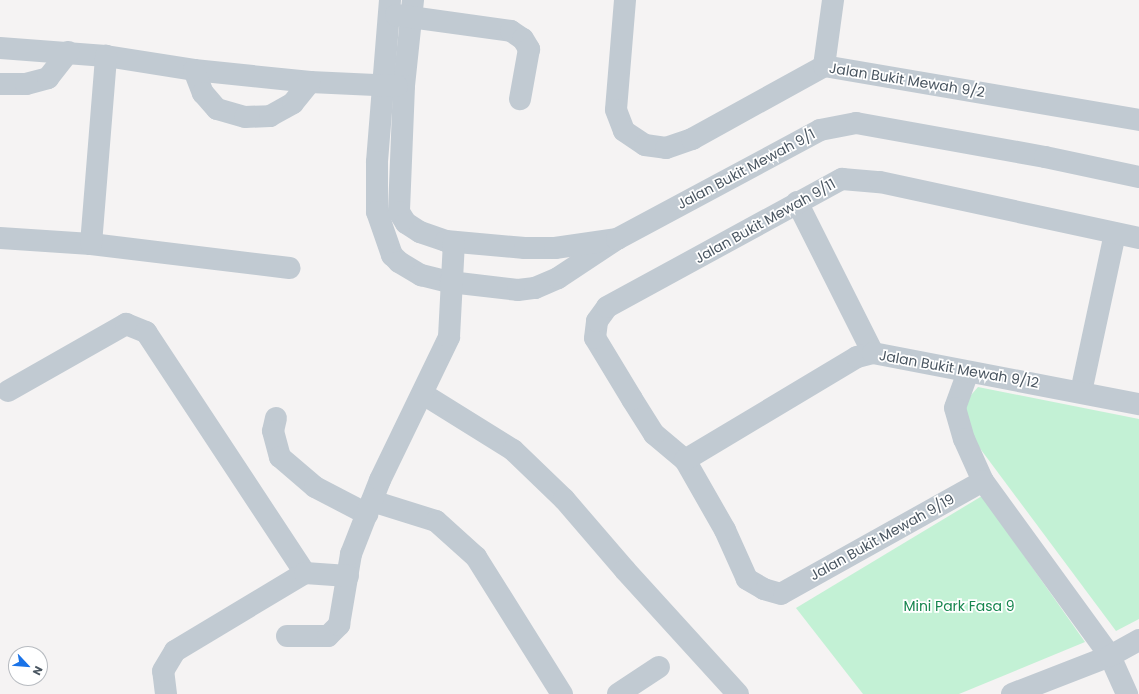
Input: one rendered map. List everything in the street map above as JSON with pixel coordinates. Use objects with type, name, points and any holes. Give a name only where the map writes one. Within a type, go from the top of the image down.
[{"type":"street","name":"Jalan Bukit Mewah 9/2","points":[[625,0],[616,110],[624,131],[645,145],[666,148],[692,139],[824,66],[1139,120]]},
{"type":"street","points":[[824,66],[833,0]]},
{"type":"street","points":[[520,99],[529,49],[523,39],[511,31],[412,8],[390,7],[382,85],[377,212],[392,255],[399,262],[421,275],[450,282],[518,290],[535,288],[558,278],[617,239]]},
{"type":"street","points":[[384,233],[406,223],[399,212],[404,86],[412,8]]},
{"type":"street","points":[[0,48],[106,56],[194,70],[310,82],[404,86]]},
{"type":"street","points":[[0,84],[26,84],[48,78],[68,52]]},
{"type":"street","points":[[91,244],[106,56]]},
{"type":"street","points":[[194,70],[203,93],[217,109],[245,117],[270,116],[293,103],[310,82]]},
{"type":"street","name":"Jalan Bukit Mewah 9/1","points":[[406,223],[425,234],[454,242],[524,248],[554,248],[617,239],[820,130],[856,123],[1045,157],[1139,177]]},
{"type":"street","name":"Jalan Bukit Mewah 9/11","points":[[685,460],[654,434],[596,338],[597,321],[607,308],[797,202],[842,179],[880,182],[1139,238]]},
{"type":"street","points":[[797,202],[873,353]]},
{"type":"street","points":[[1081,392],[1115,234]]},
{"type":"street","points":[[0,238],[91,244],[290,268]]},
{"type":"street","points":[[288,636],[328,636],[339,625],[351,554],[369,508],[449,337],[450,282],[454,242]]},
{"type":"street","points":[[8,392],[126,324],[146,332],[305,573]]},
{"type":"street","name":"Jalan Bukit Mewah 9/12","points":[[685,460],[767,409],[857,357],[873,353],[1139,404]]},
{"type":"street","points":[[968,372],[956,408],[964,439],[984,481],[1110,656],[1127,694]]},
{"type":"street","points":[[423,394],[513,450],[564,499],[625,570],[738,694]]},
{"type":"street","points":[[276,418],[273,431],[280,457],[315,487],[369,508],[436,521],[476,557],[562,694]]},
{"type":"street","name":"Jalan Bukit Mewah 9/19","points":[[685,460],[725,530],[747,579],[764,589],[781,594],[984,481]]},
{"type":"street","points":[[166,694],[163,671],[175,651],[305,573],[348,576]]},
{"type":"street","points":[[1012,694],[1110,656],[1139,640]]},
{"type":"street","points":[[618,694],[659,667]]},
{"type":"green space","points":[[978,387],[1139,419],[1139,619],[1116,631],[970,435],[965,402]]},
{"type":"green space","name":"Mini Park Fasa 9","points":[[982,496],[1085,642],[959,694],[863,694],[796,608]]}]
